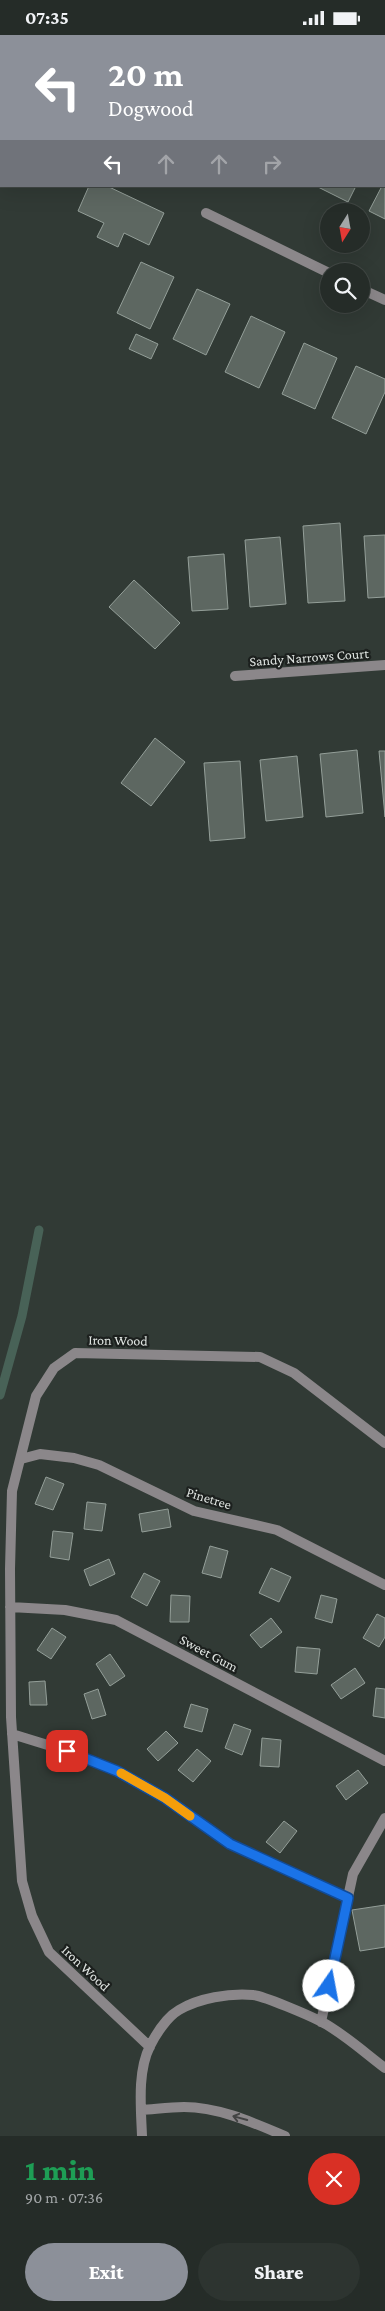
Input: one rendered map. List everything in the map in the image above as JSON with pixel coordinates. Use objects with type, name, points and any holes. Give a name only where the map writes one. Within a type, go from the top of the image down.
[{"type":"street","points":[[206,213],[320,269]]},
{"type":"street","points":[[370,293],[385,300]]},
{"type":"street","name":"Sandy Narrows Court","points":[[235,676],[385,665]]},
{"type":"street","name":"Iron Wood","points":[[150,2047],[49,1952],[32,1916],[22,1881],[12,1734],[10,1607],[12,1491],[36,1396],[54,1368],[75,1353],[260,1357],[294,1373],[385,1443]]},
{"type":"street","name":"Pinetree","points":[[21,1459],[40,1454],[74,1458],[99,1465],[194,1511],[277,1530],[385,1585]]},
{"type":"street","name":"Sweet Gum","points":[[10,1607],[65,1610],[116,1620],[385,1761]]},
{"type":"street","points":[[12,1734],[67,1751],[117,1771],[165,1798],[230,1844],[348,1898]]},
{"type":"street","points":[[321,2021],[353,1874],[385,1818]]},
{"type":"street","points":[[370,1844],[385,1833]]},
{"type":"street","points":[[142,2136],[141,2110],[144,2065],[150,2047],[160,2030],[178,2011],[206,2000],[226,1996],[254,1995],[321,2021],[385,2068]]},
{"type":"street","points":[[141,2110],[186,2107],[249,2120],[285,2136]]},
{"type":"building","points":[[89,187],[109,187],[164,213],[149,245],[124,233],[118,247],[97,237],[104,223],[78,211]]},
{"type":"building","points":[[318,187],[356,187],[348,202]]},
{"type":"building","points":[[381,187],[385,187],[385,219],[370,212]]},
{"type":"building","points":[[141,262],[174,277],[150,329],[117,313]]},
{"type":"building","points":[[197,289],[230,304],[206,355],[173,339]]},
{"type":"building","points":[[251,316],[285,332],[259,388],[225,372]]},
{"type":"building","points":[[136,334],[158,344],[151,359],[129,349]]},
{"type":"building","points":[[304,343],[337,358],[315,409],[282,394]]},
{"type":"building","points":[[356,366],[385,379],[385,392],[366,434],[332,418]]},
{"type":"building","points":[[340,523],[345,601],[308,603],[303,526]]},
{"type":"building","points":[[385,535],[385,597],[368,598],[364,536]]},
{"type":"building","points":[[280,537],[286,604],[250,607],[245,540]]},
{"type":"building","points":[[224,554],[228,609],[192,611],[188,557]]},
{"type":"building","points":[[134,580],[180,623],[155,649],[109,607]]},
{"type":"building","points":[[155,738],[185,762],[151,806],[121,783]]},
{"type":"building","points":[[357,750],[363,813],[326,817],[320,754]]},
{"type":"building","points":[[379,751],[385,751],[385,817]]},
{"type":"building","points":[[297,756],[303,817],[266,821],[260,760]]},
{"type":"building","points":[[240,761],[245,838],[210,841],[204,763]]},
{"type":"building","points":[[46,1477],[64,1484],[53,1510],[35,1504]]},
{"type":"building","points":[[87,1502],[106,1504],[102,1531],[84,1529]]},
{"type":"building","points":[[168,1509],[171,1527],[142,1532],[139,1514]]},
{"type":"building","points":[[53,1531],[73,1533],[69,1560],[50,1557]]},
{"type":"building","points":[[210,1546],[228,1551],[221,1578],[202,1573]]},
{"type":"building","points":[[109,1559],[115,1574],[90,1586],[84,1570]]},
{"type":"building","points":[[271,1568],[291,1577],[279,1602],[259,1593]]},
{"type":"building","points":[[144,1573],[160,1581],[147,1606],[131,1597]]},
{"type":"building","points":[[171,1595],[190,1596],[189,1622],[170,1622]]},
{"type":"building","points":[[321,1595],[337,1599],[332,1623],[315,1618]]},
{"type":"building","points":[[377,1614],[385,1618],[385,1637],[379,1647],[363,1638]]},
{"type":"building","points":[[271,1618],[282,1632],[261,1648],[250,1635]]},
{"type":"building","points":[[52,1628],[66,1637],[51,1659],[37,1650]]},
{"type":"building","points":[[297,1647],[320,1649],[317,1674],[295,1672]]},
{"type":"building","points":[[110,1654],[125,1676],[110,1686],[96,1664]]},
{"type":"building","points":[[355,1668],[365,1683],[341,1699],[331,1685]]},
{"type":"building","points":[[45,1681],[47,1705],[30,1705],[29,1682]]},
{"type":"building","points":[[376,1688],[385,1689],[385,1718],[373,1716]]},
{"type":"building","points":[[98,1689],[106,1715],[92,1719],[84,1694]]},
{"type":"building","points":[[191,1704],[208,1709],[202,1732],[184,1727]]},
{"type":"building","points":[[234,1724],[251,1730],[242,1755],[225,1748]]},
{"type":"building","points":[[166,1731],[178,1743],[158,1761],[147,1749]]},
{"type":"building","points":[[262,1738],[281,1740],[279,1767],[260,1766]]},
{"type":"building","points":[[197,1749],[211,1761],[193,1782],[178,1770]]},
{"type":"building","points":[[358,1770],[368,1783],[346,1800],[336,1786]]},
{"type":"building","points":[[284,1821],[297,1831],[280,1853],[266,1842]]},
{"type":"building","points":[[385,1905],[385,1947],[360,1951],[352,1910]]},
{"type":"waterway","points":[[0,1395],[22,1316],[39,1230]]},
{"type":"slow traffic","points":[[121,1773],[165,1798],[190,1816]]},
{"type":"route","points":[[67,1751],[117,1771],[165,1798],[230,1844],[348,1898],[329,1986]]}]
